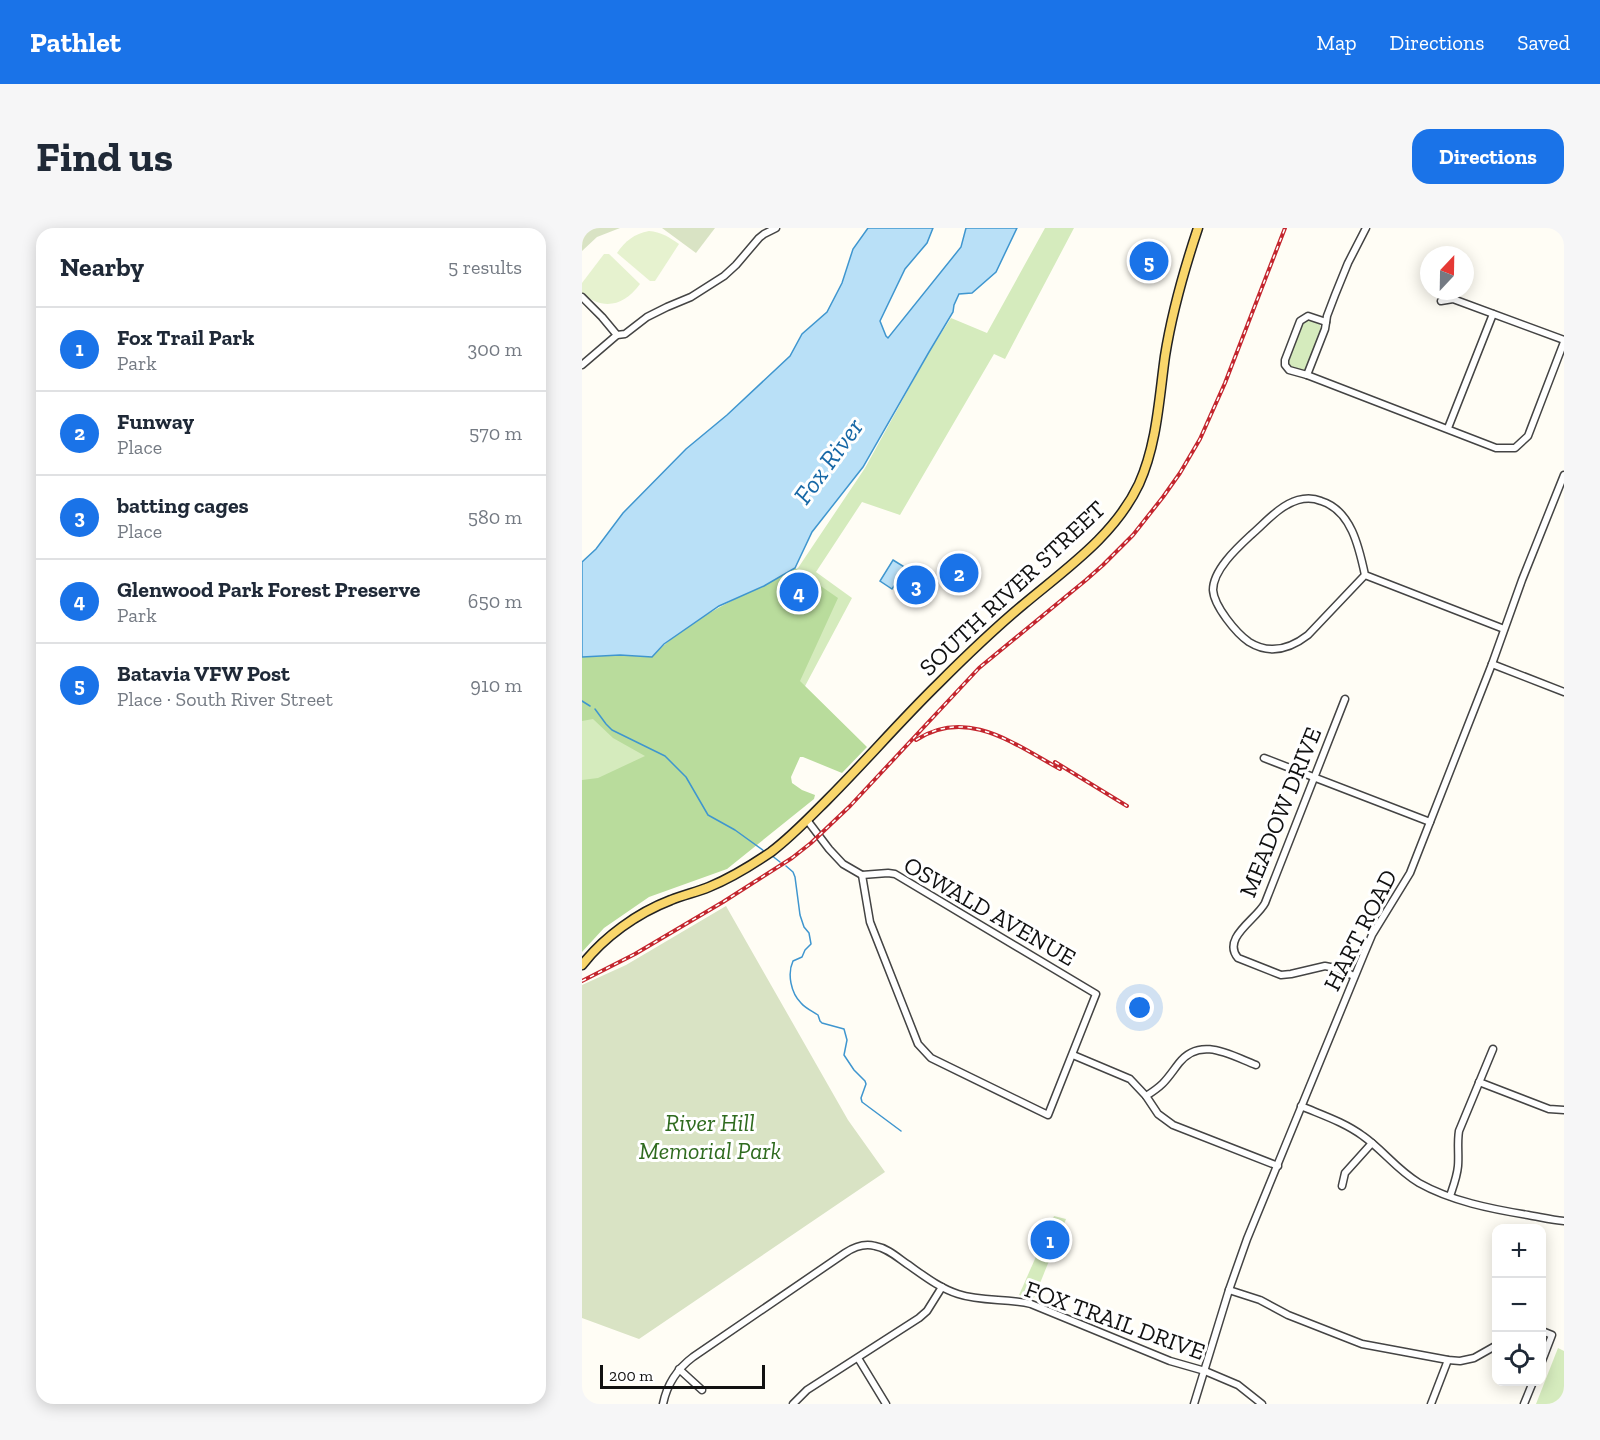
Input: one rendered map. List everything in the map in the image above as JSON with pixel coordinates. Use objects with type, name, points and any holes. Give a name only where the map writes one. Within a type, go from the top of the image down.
[{"type":"main road","name":"SOUTH RIVER STREET","points":[[582,965],[603,942],[634,918],[669,901],[733,876],[771,851],[807,820],[856,772],[936,685],[1009,616],[1113,525],[1138,486],[1150,455],[1175,306],[1198,228]]},
{"type":"street","points":[[582,365],[616,335],[625,334],[647,317],[691,297],[724,276],[736,266],[759,238],[776,228]]},
{"type":"street","points":[[1308,375],[1335,295],[1366,228]]},
{"type":"street","points":[[582,297],[607,322],[616,335]]},
{"type":"street","points":[[1326,322],[1311,316],[1302,318],[1285,360],[1289,370],[1308,375],[1496,448],[1515,448],[1528,436],[1564,341],[1453,299],[1441,301]]},
{"type":"street","points":[[1448,428],[1493,314]]},
{"type":"street","name":"HART ROAD","points":[[1194,1404],[1247,1239],[1354,976],[1372,936],[1410,873],[1564,475]]},
{"type":"street","points":[[1299,499],[1317,499],[1326,502],[1345,517],[1365,575],[1308,635],[1298,643],[1286,648],[1262,647],[1242,637],[1222,612],[1213,591],[1219,572],[1233,553],[1278,512],[1299,499]]},
{"type":"street","points":[[1365,575],[1504,629]]},
{"type":"street","points":[[1492,664],[1564,692]]},
{"type":"street","name":"MEADOW DRIVE","points":[[1344,699],[1265,903],[1258,915],[1241,930],[1233,948],[1238,958],[1281,975],[1326,966],[1354,976]]},
{"type":"street","points":[[1264,758],[1430,822]]},
{"type":"street","points":[[807,820],[843,864],[862,875],[870,922],[918,1044],[931,1058],[1048,1115],[1073,1055],[1130,1079],[1146,1096],[1158,1114],[1173,1125],[1278,1166]]},
{"type":"street","name":"OSWALD AVENUE","points":[[862,875],[895,874],[1096,994],[1073,1055]]},
{"type":"street","points":[[1146,1096],[1164,1085],[1184,1056],[1195,1051],[1210,1048],[1256,1065]]},
{"type":"street","points":[[1450,1196],[1458,1166],[1459,1131],[1493,1049]]},
{"type":"street","points":[[1479,1082],[1549,1109],[1564,1110]]},
{"type":"street","points":[[1301,1106],[1350,1127],[1372,1143],[1405,1174],[1419,1183],[1450,1196],[1504,1211],[1564,1221]]},
{"type":"street","points":[[1342,1186],[1345,1173],[1372,1143]]},
{"type":"street","name":"FOX TRAIL DRIVE","points":[[663,1404],[665,1394],[679,1369],[702,1350],[844,1253],[857,1246],[873,1245],[881,1247],[942,1287],[959,1294],[1031,1304],[1170,1361],[1205,1371],[1238,1385],[1262,1404]]},
{"type":"street","points":[[793,1404],[807,1390],[919,1318],[942,1287]]},
{"type":"street","points":[[1229,1290],[1260,1300],[1288,1315],[1362,1344],[1460,1361],[1474,1358],[1492,1348]]},
{"type":"street","points":[[1546,1333],[1552,1335],[1546,1351]]},
{"type":"street","points":[[858,1358],[886,1404]]},
{"type":"street","points":[[1431,1404],[1448,1360]]},
{"type":"street","points":[[679,1369],[702,1390]]},
{"type":"street","points":[[1524,1404],[1531,1386]]},
{"type":"green space","points":[[582,228],[620,228],[597,237],[582,251]]},
{"type":"green space","points":[[662,228],[715,228],[696,253]]},
{"type":"green space","points":[[1045,228],[1074,228],[1005,359],[994,354],[900,515],[862,502],[816,572],[852,598],[804,688],[649,896],[603,927],[582,950],[582,664],[653,659],[798,568],[865,468],[929,352],[951,318],[987,333]]},
{"type":"green space","points":[[649,231],[665,235],[679,244],[655,281],[650,281],[617,253],[630,239]]},
{"type":"green space","points":[[604,254],[609,254],[640,284],[627,297],[613,304],[598,302],[582,293],[582,283]]},
{"type":"green space","points":[[1309,319],[1319,323],[1321,328],[1306,369],[1302,371],[1292,368],[1288,361],[1304,321]]},
{"type":"green space","points":[[795,568],[838,598],[800,681],[867,747],[842,773],[800,757],[791,777],[792,783],[815,795],[814,799],[727,869],[649,897],[604,928],[582,952],[582,780],[598,778],[645,756],[613,738],[593,719],[582,721],[582,657],[620,655],[652,657],[667,642],[701,618]]},
{"type":"green space","name":"River Hill Memorial Park","points":[[726,906],[848,1120],[885,1172],[639,1339],[582,1318],[582,985],[626,965]]},
{"type":"green space","points":[[1054,1216],[1066,1219],[1034,1298],[1019,1295]]},
{"type":"green space","points":[[1558,1348],[1564,1351],[1564,1404],[1536,1404],[1543,1386],[1546,1386],[1546,1379]]},
{"type":"water","name":"Fox River","points":[[868,228],[933,228],[927,243],[905,269],[880,321],[888,338],[961,247],[966,228],[1017,228],[996,272],[972,293],[959,294],[953,312],[863,467],[812,532],[795,568],[764,586],[719,606],[664,644],[652,657],[620,655],[582,657],[582,562],[596,549],[623,513],[686,449],[727,415],[790,356],[802,334],[827,312],[842,283],[853,249]]},
{"type":"water","points":[[893,560],[906,568],[892,589],[880,581]]},
{"type":"waterway","points":[[582,701],[590,706]]},
{"type":"waterway","points":[[595,709],[612,730],[665,756],[686,777],[708,815],[735,830],[764,851]]},
{"type":"waterway","points":[[771,855],[780,862]]},
{"type":"waterway","points":[[786,866],[795,877],[800,915],[809,933],[811,944],[802,957],[793,961],[791,966],[790,977],[795,994],[803,1005],[818,1015],[822,1023],[844,1029],[847,1040],[844,1055],[866,1084],[861,1098],[862,1102],[901,1131]]},
{"type":"railway","points":[[582,981],[635,954],[723,902],[792,858],[811,843],[850,806],[979,668],[1086,580],[1133,535],[1180,473],[1200,439],[1225,383],[1285,228]]},
{"type":"railway","points":[[916,740],[935,731],[954,727],[972,728],[1008,740],[1060,769]]},
{"type":"railway","points":[[1055,762],[1127,806]]},
{"type":"place","name":"Batavia VFW Post","points":[[1149,261]]},
{"type":"place","name":"Funway","points":[[959,573]]},
{"type":"place","name":"batting cages","points":[[916,585]]},
{"type":"place","name":"Glenwood Park Forest Preserve","points":[[799,592]]},
{"type":"place","name":"Fox Trail Park","points":[[1050,1240]]}]
